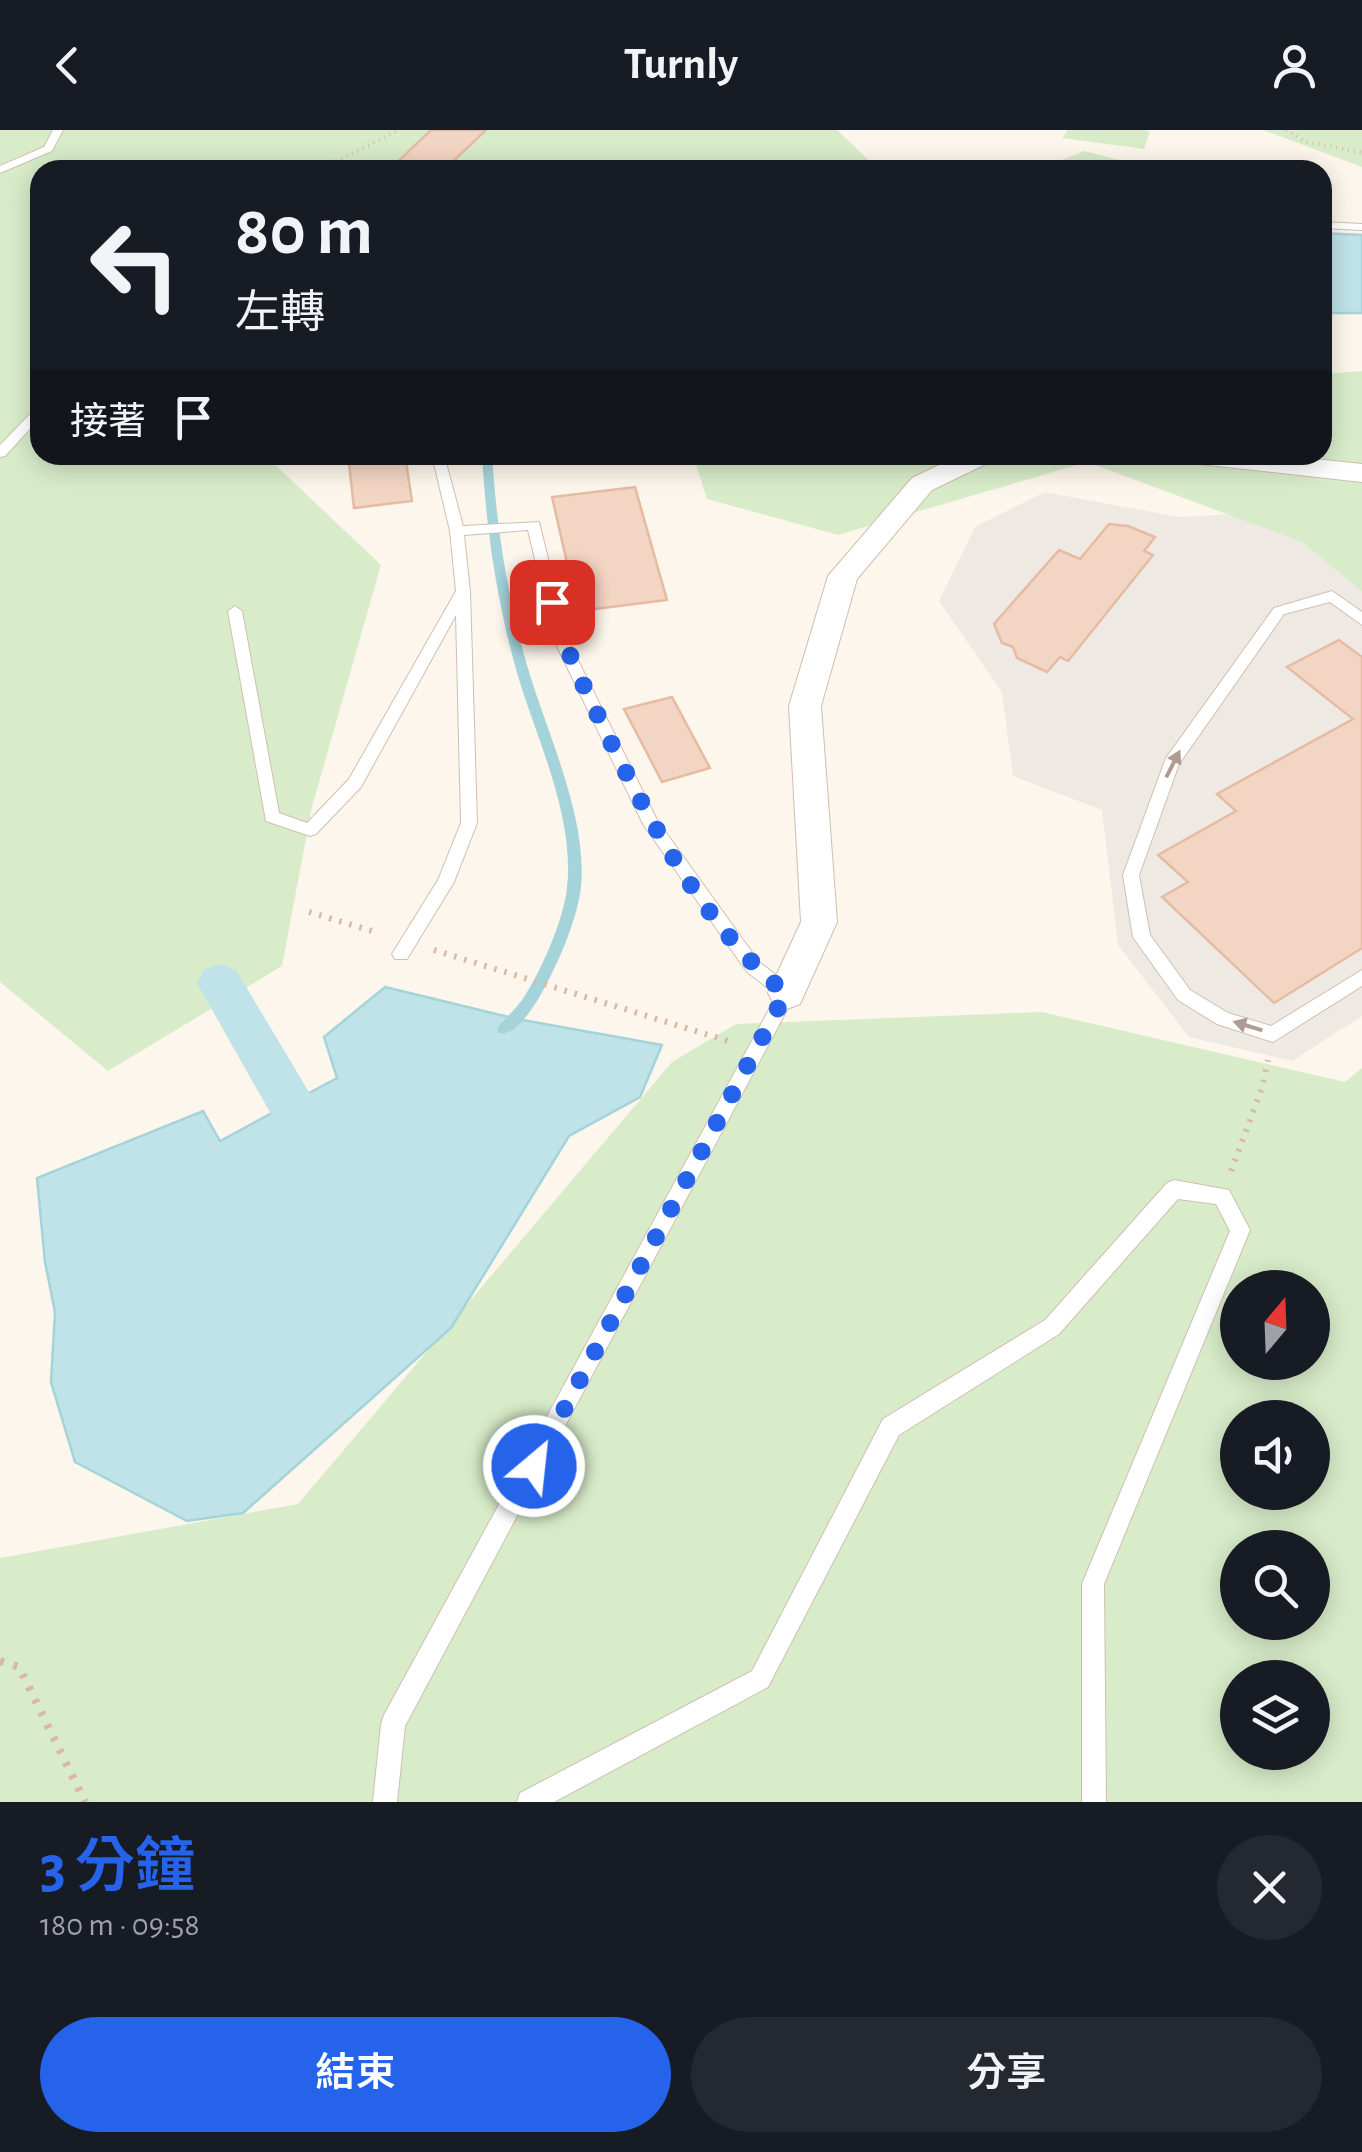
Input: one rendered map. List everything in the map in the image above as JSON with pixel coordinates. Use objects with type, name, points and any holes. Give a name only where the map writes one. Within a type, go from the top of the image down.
[{"type":"street","points":[[786,993],[819,922],[805,706],[842,576],[922,484],[961,465]]},
{"type":"street","points":[[1290,465],[1362,473]]},
{"type":"lane","points":[[0,170],[48,149],[58,130]]},
{"type":"lane","points":[[1332,226],[1362,227]]},
{"type":"lane","points":[[0,453],[30,422]]},
{"type":"lane","points":[[401,954],[446,882],[469,823],[464,591],[457,531],[440,465]]},
{"type":"lane","points":[[385,1802],[394,1724],[786,993],[753,967],[651,824],[562,640],[534,525],[457,531]]},
{"type":"lane","points":[[235,611],[272,817],[310,830],[355,783],[464,591]]},
{"type":"lane","points":[[1362,620],[1332,596],[1279,611],[1172,762],[1131,875],[1142,937],[1184,995],[1224,1019],[1272,1034],[1362,977]]},
{"type":"lane","points":[[530,1802],[760,1679],[891,1427],[1052,1328],[1174,1189],[1222,1196],[1240,1230],[1093,1584],[1094,1802]]},
{"type":"path","points":[[342,160],[398,130]]},
{"type":"path","points":[[1286,130],[1304,140],[1362,153]]},
{"type":"path","points":[[308,912],[384,935]]},
{"type":"path","points":[[422,947],[726,1041]]},
{"type":"path","points":[[1222,1196],[1262,1088],[1272,1034]]},
{"type":"path","points":[[0,1661],[19,1667],[84,1802]]},
{"type":"shaded area","points":[[1045,492],[1178,517],[1252,513],[1362,568],[1362,1016],[1292,1061],[1189,1037],[1118,945],[1102,810],[1013,776],[1002,692],[939,601],[975,527]]},
{"type":"green space","points":[[0,130],[837,130],[868,160],[30,160],[30,465],[275,465],[381,565],[312,807],[282,966],[108,1071],[0,982]]},
{"type":"green space","points":[[1068,130],[1150,132],[1144,149],[1062,138]]},
{"type":"green space","points":[[1362,130],[1362,167],[1266,131]]},
{"type":"green space","points":[[1084,151],[1120,160],[1062,160]]},
{"type":"green space","points":[[1362,371],[1362,591],[1302,542],[1095,465],[1332,465],[1332,373]]},
{"type":"green space","points":[[696,465],[1077,465],[838,535],[707,499]]},
{"type":"green space","points":[[1042,1012],[1345,1082],[1362,1068],[1362,1802],[0,1802],[0,1558],[298,1504],[672,1062],[736,1024]]},
{"type":"water","points":[[1332,234],[1362,235],[1362,313],[1332,313]]},
{"type":"water","points":[[385,987],[517,1019],[662,1045],[640,1097],[569,1136],[451,1328],[243,1513],[187,1521],[75,1462],[51,1382],[55,1312],[45,1262],[37,1178],[203,1111],[220,1141],[337,1078],[324,1037]]},
{"type":"building","points":[[431,130],[486,130],[454,160],[400,160]]},
{"type":"building","points":[[349,465],[407,465],[412,501],[354,508]]},
{"type":"building","points":[[635,487],[667,600],[578,611],[552,497]]},
{"type":"building","points":[[1109,524],[1128,526],[1155,537],[1144,551],[1153,555],[1068,661],[1060,657],[1047,672],[1017,658],[1013,647],[1002,643],[994,624],[1059,550],[1080,559]]},
{"type":"building","points":[[1339,640],[1362,657],[1362,948],[1274,1003],[1162,897],[1188,882],[1158,855],[1236,811],[1217,794],[1353,719],[1287,667]]},
{"type":"building","points":[[672,697],[710,768],[662,782],[624,709]]},
{"type":"waterway","points":[[488,465],[506,602],[524,677],[564,803],[575,863],[571,904],[549,964],[527,1004],[504,1029]]},
{"type":"waterway","points":[[220,983],[320,1155]]},
{"type":"route","points":[[534,1466],[786,993],[753,967],[651,824],[562,640],[552,602]]}]
